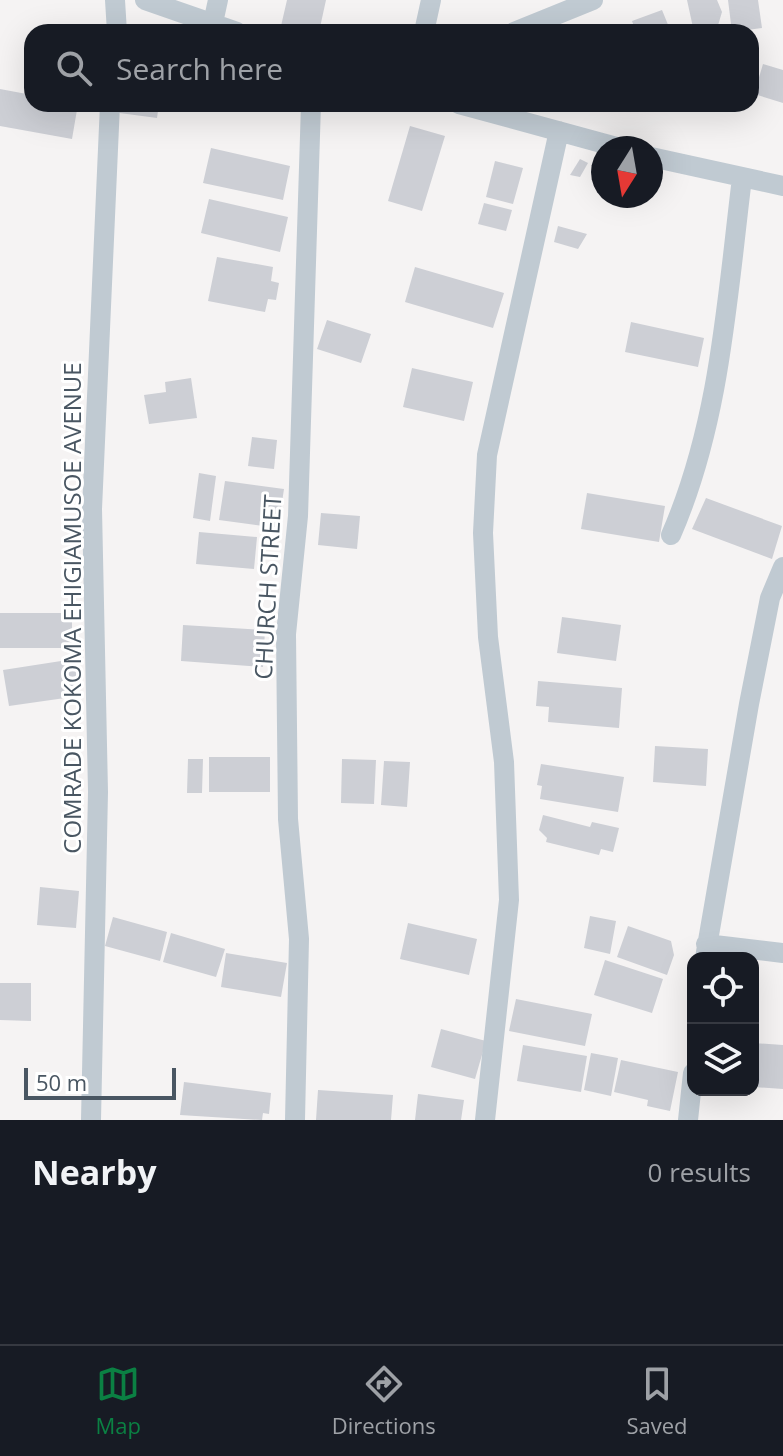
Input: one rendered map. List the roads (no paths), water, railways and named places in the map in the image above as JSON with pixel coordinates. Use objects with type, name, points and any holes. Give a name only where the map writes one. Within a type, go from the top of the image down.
[{"type":"street","points":[[115,0],[116,24]]},
{"type":"street","points":[[145,0],[213,23],[218,0]]},
{"type":"street","points":[[426,24],[431,0]]},
{"type":"street","points":[[534,24],[593,0]]},
{"type":"street","name":"COMRADE KOKOMA EHIGIAMUSOE AVENUE","points":[[91,1120],[97,872],[92,509],[110,112]]},
{"type":"street","name":"CHURCH STREET","points":[[295,1120],[299,939],[288,819],[286,634],[298,516],[311,112]]},
{"type":"street","points":[[489,112],[591,140]]},
{"type":"street","points":[[485,1120],[509,900],[504,762],[487,622],[483,533],[487,455],[559,131]]},
{"type":"street","points":[[663,160],[783,186]]},
{"type":"street","points":[[671,535],[692,488],[719,369],[742,178]]},
{"type":"street","points":[[783,567],[770,598],[706,951],[783,953]]},
{"type":"street","points":[[688,1120],[691,1096]]}]
